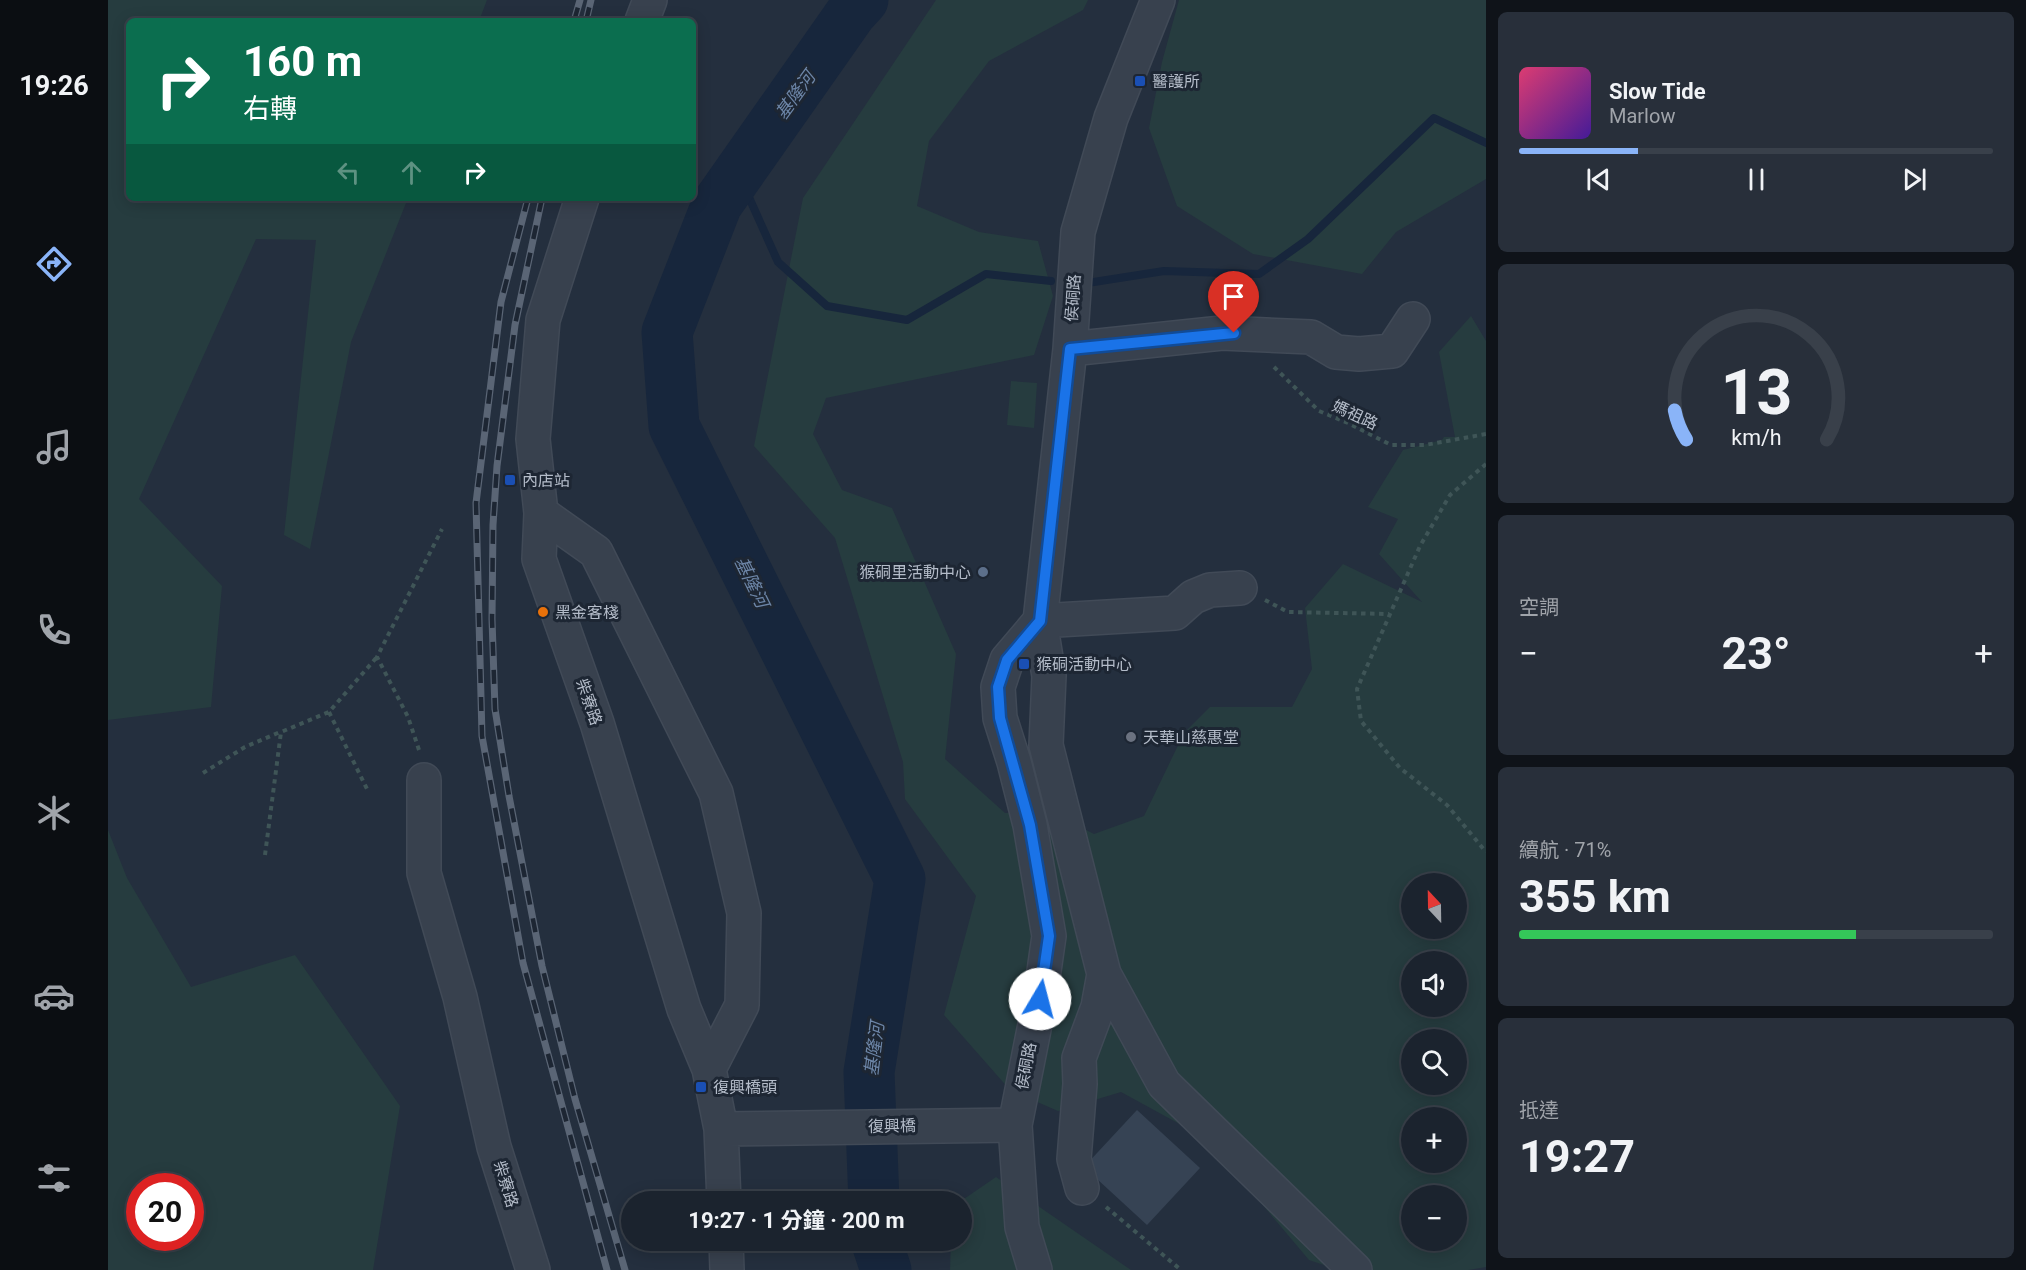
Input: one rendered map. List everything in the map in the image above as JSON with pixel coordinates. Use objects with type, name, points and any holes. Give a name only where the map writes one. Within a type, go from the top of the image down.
[{"type":"street","points":[[643,18],[650,0]]},
{"type":"street","name":"侯硐路","points":[[1035,1270],[1022,1227],[1015,1125],[1040,999],[1049,936],[1030,825],[1000,718],[998,687],[1007,660],[1040,621],[1070,349],[1078,232],[1112,118],[1158,0]]},
{"type":"street","name":"柴寮路","points":[[581,201],[543,320],[533,439],[541,513],[539,558],[597,723],[684,1009],[709,1069],[721,1129],[724,1191]]},
{"type":"street","points":[[1070,349],[1222,333],[1247,333],[1311,337],[1336,352],[1359,354],[1392,351],[1413,320]]},
{"type":"street","points":[[541,513],[597,552],[716,793],[744,913],[742,1005],[709,1069]]},
{"type":"street","points":[[1240,588],[1210,590],[1194,597],[1175,613],[1040,621],[1049,676],[1046,745],[1104,974],[1164,1084],[1355,1270]]},
{"type":"street","name":"柴寮路","points":[[424,780],[424,873],[460,997],[494,1147],[533,1270]]},
{"type":"street","points":[[1082,1188],[1074,1159],[1080,1084],[1079,1058],[1098,1007],[1104,974]]},
{"type":"street","name":"復興橋","points":[[721,1129],[1015,1125]]},
{"type":"street","points":[[727,1251],[728,1270]]},
{"type":"path","name":"媽祖路","points":[[1247,333],[1275,369],[1318,411],[1348,423],[1390,445],[1425,445],[1486,434]]},
{"type":"path","points":[[1486,464],[1450,495],[1420,546],[1357,689],[1361,721],[1400,768],[1447,806],[1486,852]]},
{"type":"path","points":[[204,773],[245,747],[329,712],[377,657],[442,530]]},
{"type":"path","points":[[1240,588],[1288,612],[1389,614]]},
{"type":"path","points":[[377,657],[408,717],[422,761],[424,780]]},
{"type":"path","points":[[329,712],[368,791]]},
{"type":"path","points":[[265,855],[281,732]]},
{"type":"path","points":[[1082,1188],[1181,1270]]},
{"type":"green space","points":[[108,0],[487,0],[480,18],[126,18],[126,201],[407,201],[351,342],[310,549],[284,535],[316,240],[256,239],[139,499],[222,586],[211,707],[108,720]]},
{"type":"green space","points":[[936,0],[1088,0],[1083,10],[989,61],[929,141],[917,206],[979,232],[1038,241],[1053,296],[1034,355],[826,398],[813,434],[842,490],[892,508],[956,654],[945,759],[1005,813],[1051,812],[1094,834],[1144,816],[1184,733],[1210,707],[1292,707],[1312,669],[1305,608],[1343,564],[1422,602],[1379,554],[1398,519],[1368,507],[1403,450],[1442,440],[1444,437],[1455,437],[1439,352],[1471,316],[1486,341],[1486,1267],[1468,1270],[1339,1270],[1309,1260],[1207,1139],[1121,1092],[1058,1111],[1010,1090],[944,1015],[976,896],[905,799],[903,762],[835,538],[754,446],[803,198]]},
{"type":"green space","points":[[1179,0],[1486,0],[1486,179],[1396,232],[1362,274],[1253,254],[1177,206],[1149,128],[1162,62]]},
{"type":"green space","points":[[1011,381],[1037,383],[1034,428],[1007,425]]},
{"type":"green space","points":[[108,830],[127,878],[191,987],[295,955],[400,1106],[373,1270],[108,1270]]},
{"type":"green space","points":[[996,1177],[1131,1270],[950,1270],[951,1251],[972,1251],[972,1193]]},
{"type":"building","points":[[1137,1110],[1200,1168],[1147,1225],[1084,1167]]},
{"type":"waterway","name":"基隆河","points":[[863,0],[851,13],[717,204],[667,332],[674,426],[900,879],[869,1072],[874,1191]]},
{"type":"waterway","points":[[1081,284],[1164,271],[1259,274],[1308,239],[1434,118],[1486,143]]},
{"type":"waterway","points":[[738,173],[778,262],[827,306],[907,320],[986,274],[1051,281]]},
{"type":"waterway","name":"基隆河","points":[[880,1251],[886,1270]]},
{"type":"railway","points":[[575,18],[580,0]]},
{"type":"railway","points":[[587,18],[591,0]]},
{"type":"railway","points":[[527,201],[501,302],[476,503],[482,736],[523,963],[607,1270]]},
{"type":"railway","points":[[541,201],[515,325],[497,466],[493,525],[492,619],[495,709],[509,796],[542,966],[575,1099],[625,1270]]},
{"type":"place","name":"醫護所","points":[[1140,81]]},
{"type":"place","name":"內店站","points":[[510,480]]},
{"type":"place","name":"猴硐里活動中心","points":[[983,572]]},
{"type":"place","name":"黑金客棧","points":[[543,612]]},
{"type":"place","name":"猴硐活動中心","points":[[1024,664]]},
{"type":"place","name":"天華山慈惠堂","points":[[1131,737]]},
{"type":"place","name":"復興橋頭","points":[[701,1087]]},
{"type":"route","points":[[1040,999],[1049,936],[1030,825],[1000,718],[998,687],[1007,660],[1040,621],[1070,349],[1234,333]]}]
